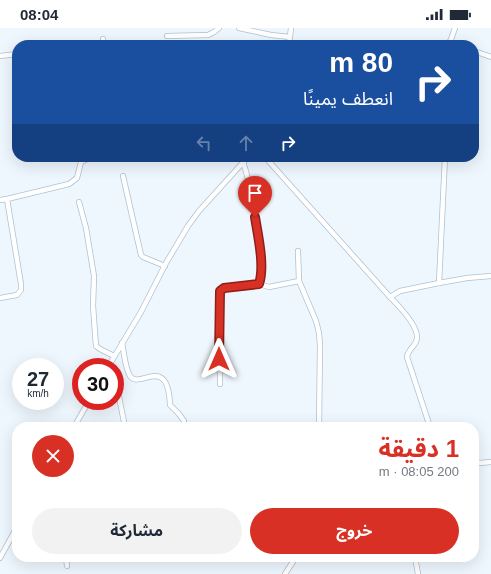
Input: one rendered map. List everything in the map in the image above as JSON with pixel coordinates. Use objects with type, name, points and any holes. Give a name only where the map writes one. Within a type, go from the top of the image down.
[{"type":"street","points":[[167,36],[208,35],[219,28]]},
{"type":"street","points":[[240,28],[271,35],[290,37]]},
{"type":"street","points":[[290,40],[291,28]]},
{"type":"street","points":[[450,40],[455,28]]},
{"type":"street","points":[[479,53],[491,57]]},
{"type":"street","points":[[0,56],[12,55]]},
{"type":"street","points":[[0,200],[70,184],[77,178],[81,162]]},
{"type":"street","points":[[79,202],[86,228],[94,276],[93,306],[96,346],[114,356],[141,312],[165,266],[194,217],[243,162],[248,174],[258,234],[261,266],[259,284]]},
{"type":"street","points":[[269,162],[390,297],[406,316],[417,333],[417,340],[408,352],[407,357],[428,422]]},
{"type":"street","points":[[439,283],[446,162]]},
{"type":"street","points":[[122,176],[141,255],[165,266]]},
{"type":"street","points":[[0,298],[17,295],[21,287],[7,199]]},
{"type":"street","points":[[298,251],[299,281],[316,321],[319,333],[319,422]]},
{"type":"street","points":[[390,297],[400,291],[467,278],[491,276]]},
{"type":"street","points":[[220,384],[220,291],[224,288],[259,284],[269,287],[299,281]]},
{"type":"street","points":[[122,343],[131,378],[137,379],[156,376],[160,377],[168,385],[170,405],[179,414],[184,422]]},
{"type":"street","points":[[77,422],[84,410]]},
{"type":"street","points":[[122,410],[124,422]]},
{"type":"street","points":[[479,462],[491,462]]},
{"type":"street","points":[[0,558],[12,536]]},
{"type":"street","points":[[67,562],[67,566]]},
{"type":"street","points":[[285,574],[293,562]]},
{"type":"street","points":[[416,562],[418,574]]},
{"type":"route","points":[[219,359],[220,291],[224,288],[259,284],[261,266],[255,217]]}]
